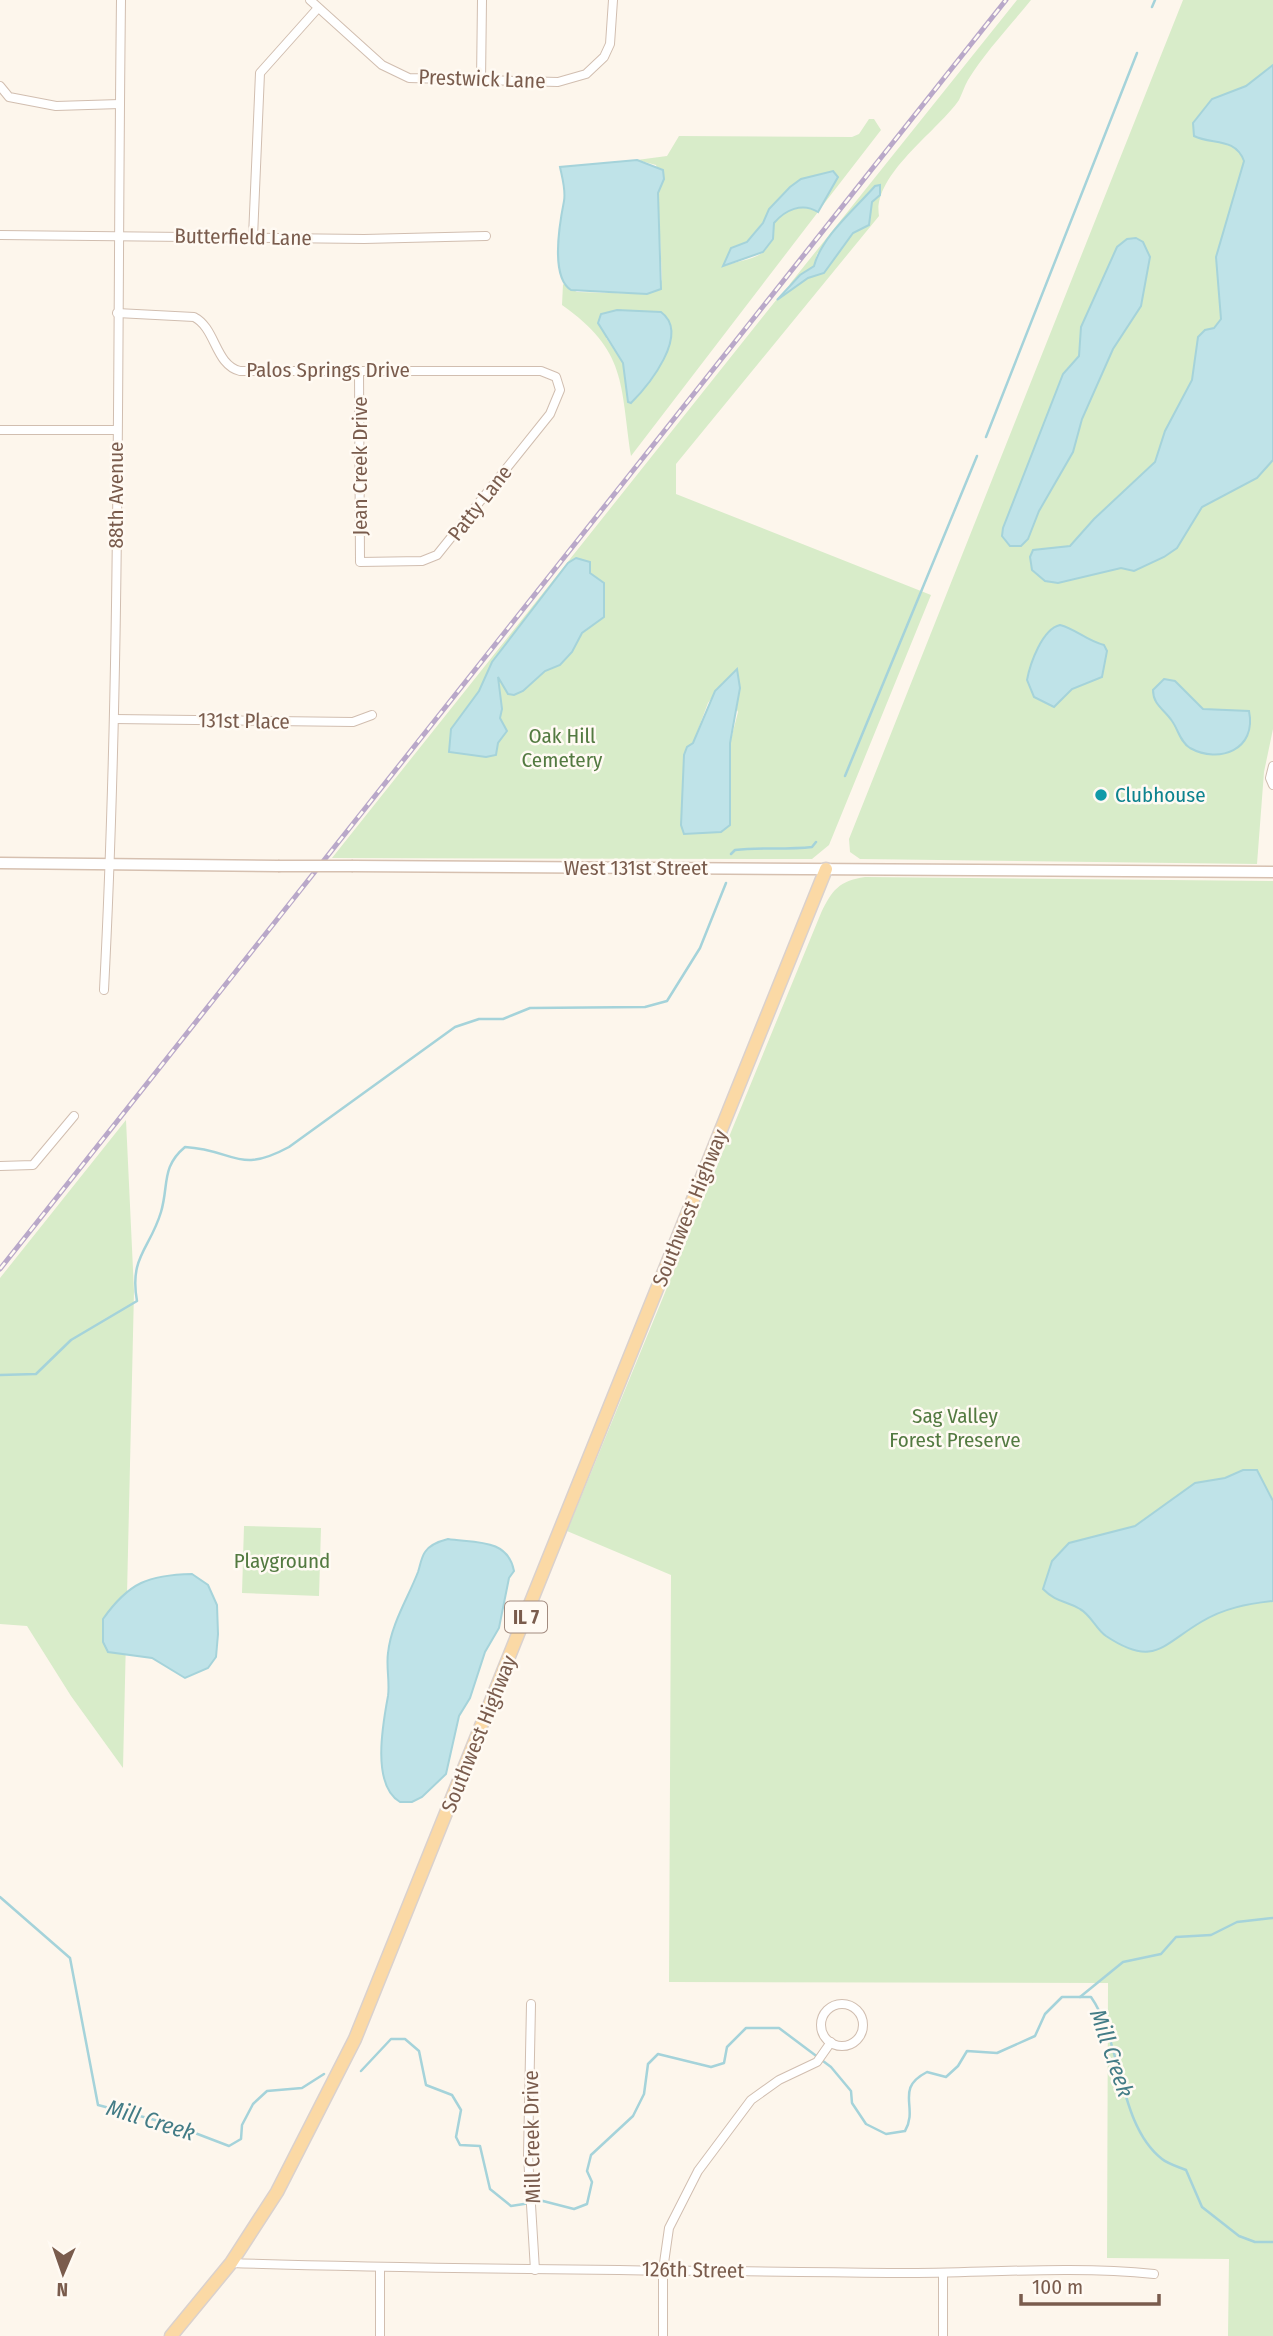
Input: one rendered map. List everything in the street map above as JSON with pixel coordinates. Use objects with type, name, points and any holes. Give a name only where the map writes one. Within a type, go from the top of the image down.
[{"type":"main road","name":"Southwest Highway","points":[[171,2336],[231,2263],[277,2192],[319,2115],[377,1988],[826,869]]},
{"type":"street","name":"88th Avenue","points":[[104,990],[111,864],[114,719],[121,0]]},
{"type":"street","name":"Prestwick Lane","points":[[310,0],[382,65],[395,72],[426,80],[558,82],[572,79],[595,68],[610,44],[613,0]]},
{"type":"street","points":[[481,81],[482,0]]},
{"type":"street","points":[[253,237],[260,73],[318,8]]},
{"type":"street","points":[[0,86],[9,97],[56,106],[120,104]]},
{"type":"street","name":"Butterfield Lane","points":[[0,235],[463,239],[486,236]]},
{"type":"street","name":"Palos Springs Drive","points":[[117,313],[194,317],[204,325],[225,361],[234,369],[541,371],[553,374],[559,383]]},
{"type":"street","name":"Jean Creek Drive","points":[[359,371],[360,562]]},
{"type":"street","name":"Patty Lane","points":[[360,562],[422,561],[437,555],[555,407],[559,383]]},
{"type":"street","points":[[0,430],[116,430]]},
{"type":"street","name":"131st Place","points":[[114,719],[353,722],[372,715]]},
{"type":"street","points":[[1273,766],[1270,778],[1273,785]]},
{"type":"street","name":"West 131st Street","points":[[0,863],[1273,872]]},
{"type":"street","points":[[0,1166],[33,1165],[74,1116]]},
{"type":"street","name":"Mill Creek Drive","points":[[531,2004],[531,2190],[535,2270]]},
{"type":"street","points":[[841,2004],[857,2010],[863,2027],[857,2039],[843,2045],[831,2042],[822,2027],[825,2013],[841,2004]]},
{"type":"street","points":[[663,2336],[663,2270],[669,2228],[698,2171],[738,2115],[779,2080],[817,2062],[831,2042]]},
{"type":"street","name":"126th Street","points":[[231,2263],[535,2270],[943,2273],[1108,2270],[1154,2274]]},
{"type":"street","points":[[380,2268],[380,2336]]},
{"type":"street","points":[[943,2273],[943,2336]]},
{"type":"green space","name":"Oak Hill Cemetery","points":[[1017,0],[1031,0],[982,59],[959,100],[896,169],[880,201],[879,216],[676,464],[676,494],[931,595],[829,845],[812,859],[332,858],[777,299],[808,278],[824,273],[853,233],[869,224],[872,202],[880,192],[878,185],[817,254],[814,266],[789,285]],"holes":[[[723,682],[738,712],[730,743],[731,822],[721,832],[684,834],[681,825],[684,755],[693,743],[708,703]]]},
{"type":"green space","points":[[1183,0],[1273,0],[1273,729],[1264,772],[1257,864],[860,859],[850,852],[849,839]]},
{"type":"green space","points":[[869,119],[874,119],[881,130],[823,205],[822,202],[836,180],[833,171],[801,179],[790,187],[747,242],[728,256],[725,266],[762,253],[768,247],[774,224],[788,211],[806,208],[818,212],[631,456],[617,370],[599,338],[562,305],[563,284],[577,292],[647,294],[662,280],[658,193],[662,184],[656,165],[637,160],[667,156],[679,136],[852,137],[859,134]],"holes":[[[665,315],[670,338],[662,362],[632,402],[623,363],[606,338]]]},
{"type":"green space","name":"Sag Valley Forest Preserve","points":[[865,877],[1273,881],[1273,2336],[1228,2336],[1229,2259],[1107,2258],[1108,1983],[669,1982],[671,1575],[567,1531],[821,913],[837,888],[849,881]]},
{"type":"green space","points":[[126,1120],[134,1291],[123,1768],[71,1696],[27,1626],[0,1624],[0,1278]]},
{"type":"green space","name":"Playground","points":[[244,1526],[321,1528],[319,1596],[242,1593]]},
{"type":"water","points":[[1273,65],[1273,460],[1257,478],[1202,507],[1177,548],[1164,557],[1134,571],[1121,568],[1058,583],[1045,581],[1032,570],[1030,557],[1033,550],[1070,546],[1094,519],[1155,462],[1165,431],[1192,380],[1198,337],[1205,330],[1214,328],[1221,319],[1216,257],[1244,161],[1240,153],[1229,145],[1194,136],[1193,123],[1212,99],[1246,86]]},
{"type":"water","points":[[637,160],[663,170],[664,179],[658,193],[661,289],[647,294],[571,290],[560,273],[558,248],[564,184],[560,167]]},
{"type":"water","points":[[833,171],[838,177],[818,212],[800,208],[783,214],[774,223],[773,239],[763,252],[723,266],[731,248],[747,242],[763,223],[769,209],[790,187],[801,179]]},
{"type":"water","points":[[880,185],[880,195],[872,202],[869,225],[853,233],[824,273],[808,278],[777,300],[800,275],[814,266],[824,244],[840,223],[875,186]]},
{"type":"water","points":[[1136,238],[1143,242],[1150,257],[1141,306],[1113,349],[1082,419],[1073,452],[1039,511],[1028,539],[1021,546],[1010,546],[1002,536],[1003,528],[1063,374],[1079,356],[1081,327],[1117,247],[1127,239]]},
{"type":"water","points":[[617,310],[661,312],[669,322],[671,333],[669,346],[656,373],[631,403],[628,402],[623,363],[598,323],[601,314]]},
{"type":"water","points":[[576,558],[590,562],[590,573],[604,583],[604,617],[582,633],[572,652],[560,665],[545,671],[523,691],[514,695],[508,694],[498,677],[502,709],[500,718],[507,731],[498,743],[496,755],[486,757],[449,752],[451,729],[479,691],[492,662],[568,563]]},
{"type":"water","points":[[1060,625],[1104,645],[1107,651],[1102,677],[1072,689],[1054,707],[1034,697],[1027,680],[1042,640]]},
{"type":"water","points":[[737,669],[740,688],[730,743],[730,825],[721,832],[684,834],[681,825],[684,755],[687,747],[693,743],[715,691]]},
{"type":"water","points":[[1164,679],[1175,681],[1203,709],[1249,711],[1250,724],[1241,744],[1224,754],[1201,753],[1190,748],[1155,699],[1153,690]]},
{"type":"water","points":[[1243,1470],[1257,1470],[1273,1501],[1273,1601],[1218,1613],[1157,1650],[1147,1652],[1122,1646],[1099,1630],[1084,1612],[1043,1589],[1052,1561],[1069,1543],[1135,1526],[1195,1483],[1225,1478]]},
{"type":"water","points":[[448,1539],[497,1547],[511,1560],[514,1571],[509,1578],[499,1628],[485,1652],[470,1698],[459,1716],[446,1774],[422,1797],[412,1802],[400,1802],[391,1794],[385,1782],[381,1753],[390,1642],[424,1554],[432,1545]]},
{"type":"water","points":[[192,1574],[208,1585],[217,1605],[216,1657],[208,1668],[185,1678],[152,1658],[108,1652],[103,1642],[103,1619],[122,1596],[152,1579]]},
{"type":"waterway","points":[[1152,7],[1155,0]]},
{"type":"waterway","points":[[986,437],[1137,53]]},
{"type":"waterway","points":[[845,776],[977,456]]},
{"type":"waterway","points":[[731,854],[735,850],[745,849],[812,847],[816,842]]},
{"type":"waterway","points":[[0,1375],[36,1374],[71,1340],[137,1301],[135,1286],[138,1263],[161,1212],[169,1169],[177,1154],[185,1147],[247,1160],[272,1155],[289,1147],[455,1027],[479,1019],[503,1019],[530,1008],[645,1007],[667,1001],[700,948],[726,883]]},
{"type":"waterway","name":"Mill Creek","points":[[0,1897],[70,1958],[98,2105],[174,2125],[229,2146],[241,2139],[242,2125],[253,2104],[267,2091],[302,2088],[324,2074]]},
{"type":"waterway","points":[[1080,1997],[1123,1962],[1161,1954],[1176,1937],[1211,1935],[1237,1922],[1273,1918]]},
{"type":"waterway","name":"Mill Creek","points":[[361,2071],[391,2039],[405,2039],[419,2051],[426,2085],[452,2095],[461,2110],[456,2137],[460,2145],[480,2146],[490,2189],[511,2206],[543,2201],[574,2209],[587,2204],[592,2182],[587,2171],[591,2155],[633,2116],[644,2094],[648,2064],[658,2054],[711,2067],[724,2063],[727,2047],[746,2028],[779,2028],[831,2067],[851,2091],[852,2103],[866,2124],[886,2134],[905,2131],[910,2114],[909,2092],[917,2078],[927,2072],[946,2077],[958,2066],[967,2051],[997,2053],[1035,2036],[1045,2014],[1062,1997],[1091,1997],[1109,2036],[1128,2104],[1148,2144],[1164,2161],[1186,2170],[1202,2207],[1239,2236],[1255,2242],[1273,2242]]},
{"type":"railway","points":[[0,1269],[1006,0]]},
{"type":"place","name":"Clubhouse","points":[[1101,795]]}]
